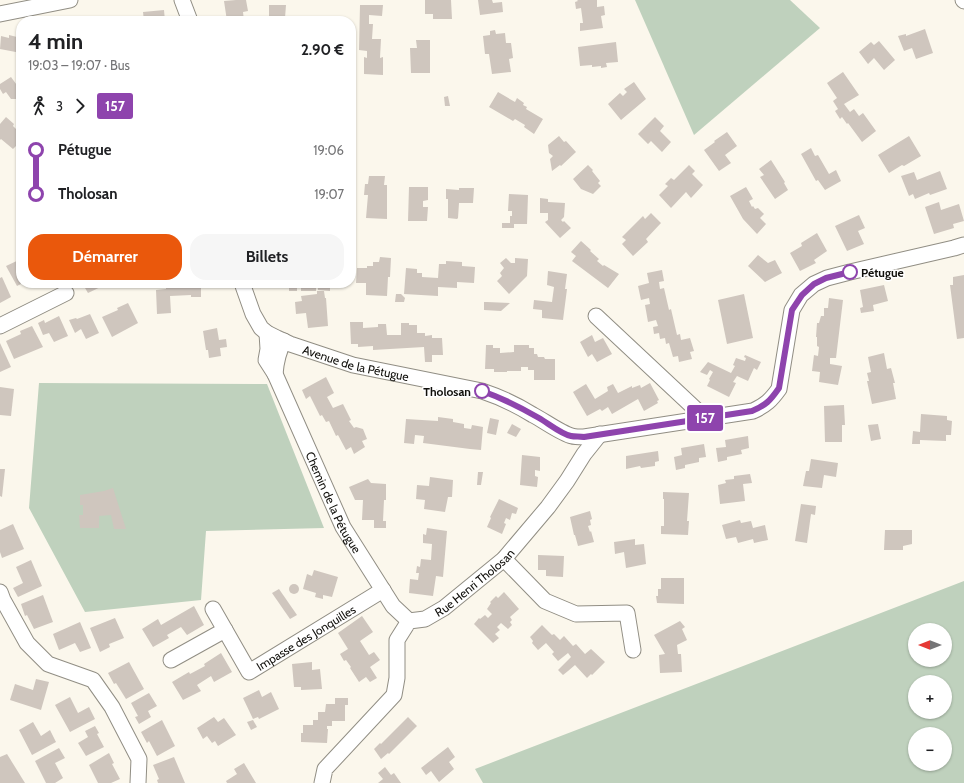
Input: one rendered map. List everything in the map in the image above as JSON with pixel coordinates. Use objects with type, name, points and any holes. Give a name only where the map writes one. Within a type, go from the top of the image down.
[{"type":"street","points":[[0,14],[70,0]]},
{"type":"street","points":[[182,0],[188,16]]},
{"type":"street","points":[[575,436],[584,437],[752,411],[771,399],[779,388],[792,310],[802,295],[814,284],[826,278],[964,245]]},
{"type":"street","points":[[244,288],[253,314],[261,328],[267,333]]},
{"type":"street","points":[[0,326],[66,293]]},
{"type":"street","points":[[596,316],[705,418]]},
{"type":"street","name":"Avenue de la Pétugue","points":[[267,333],[284,341],[353,365],[482,391],[515,404],[561,432],[575,436]]},
{"type":"street","name":"Chemin de la Pétugue","points":[[267,333],[268,349],[266,360],[275,374],[343,527],[393,606],[409,621]]},
{"type":"street","points":[[275,374],[277,356],[284,341]]},
{"type":"street","name":"Rue Henri Tholosan","points":[[409,621],[425,619],[444,608],[504,559],[548,507],[584,454],[600,434]]},
{"type":"street","points":[[575,436],[584,454]]},
{"type":"street","points":[[573,470],[573,447],[575,436]]},
{"type":"street","points":[[504,559],[545,601],[576,614],[628,613],[633,650]]},
{"type":"street","name":"Impasse des Jonquilles","points":[[213,609],[249,672],[383,590]]},
{"type":"street","points":[[0,592],[27,644],[48,664],[93,680],[112,707],[139,759],[138,783]]},
{"type":"street","points":[[322,783],[325,769],[394,695],[397,678],[397,640],[409,621]]},
{"type":"street","points":[[171,660],[225,630]]},
{"type":"green space","points":[[635,0],[790,0],[820,28],[694,135]]},
{"type":"green space","points":[[39,383],[267,384],[324,528],[206,531],[201,600],[85,612],[29,508]]},
{"type":"green space","points":[[964,581],[964,783],[483,783],[475,769]]},
{"type":"building","points":[[246,0],[248,11],[243,12],[243,16],[226,16],[224,1]]},
{"type":"building","points":[[425,0],[451,0],[452,19],[433,19],[433,14],[425,14]]},
{"type":"building","points":[[478,0],[492,0],[493,3],[502,2],[503,12],[480,15]]},
{"type":"building","points":[[577,0],[597,0],[597,7],[604,6],[605,15],[601,16],[603,28],[580,31],[580,23],[583,23],[581,8],[576,9],[575,2],[578,1]]},
{"type":"building","points":[[269,5],[286,5],[285,16],[269,16]]},
{"type":"building","points":[[360,5],[383,5],[382,16],[369,15],[369,24],[373,24],[372,39],[381,39],[380,58],[383,57],[383,75],[364,74],[364,57],[367,58],[367,51],[359,50]]},
{"type":"building","points":[[164,10],[165,16],[143,16],[143,12]]},
{"type":"building","points":[[925,29],[933,53],[916,59],[912,48],[904,51],[898,36],[906,34],[906,36]]},
{"type":"building","points":[[495,30],[496,34],[505,33],[506,43],[511,43],[513,58],[509,59],[511,72],[492,74],[489,54],[485,54],[483,36],[490,35],[490,31]]},
{"type":"building","points":[[9,35],[16,37],[16,52],[0,49],[1,36],[9,38]]},
{"type":"building","points":[[416,40],[430,40],[430,73],[411,73],[410,48],[417,48]]},
{"type":"building","points":[[879,41],[895,60],[884,70],[874,58],[868,64],[859,52],[871,42],[874,45]]},
{"type":"building","points":[[616,42],[618,62],[606,63],[607,67],[601,68],[601,66],[592,67],[592,65],[580,66],[578,47]]},
{"type":"building","points":[[843,72],[859,95],[844,104],[850,112],[854,109],[859,116],[863,113],[876,131],[862,142],[848,123],[847,124],[842,117],[840,119],[835,111],[838,109],[833,101],[837,98],[827,83]]},
{"type":"building","points":[[11,77],[16,84],[16,99],[11,99],[6,92],[3,94],[0,89],[0,84]]},
{"type":"building","points":[[634,82],[646,99],[621,120],[608,104],[620,93],[623,96],[627,92],[624,89]]},
{"type":"building","points":[[498,92],[515,102],[517,98],[524,103],[523,105],[527,107],[526,109],[543,119],[534,134],[524,127],[525,125],[515,119],[513,121],[489,107]]},
{"type":"building","points":[[448,96],[450,106],[445,106],[444,97]]},
{"type":"building","points":[[6,117],[14,124],[13,126],[16,129],[16,146],[13,149],[1,139],[0,140],[0,124]]},
{"type":"building","points":[[655,117],[664,126],[660,131],[671,142],[662,152],[651,141],[648,144],[638,134]]},
{"type":"building","points":[[727,132],[737,146],[725,155],[731,163],[719,171],[704,150]]},
{"type":"building","points":[[559,136],[576,152],[561,166],[560,165],[552,171],[550,159],[553,156],[549,153],[548,145]]},
{"type":"building","points":[[909,136],[921,156],[889,173],[878,155]]},
{"type":"building","points":[[811,148],[815,156],[818,155],[829,174],[836,170],[841,181],[825,190],[818,180],[816,181],[801,154]]},
{"type":"building","points":[[771,160],[785,182],[784,183],[788,190],[775,199],[760,177],[764,175],[759,169]]},
{"type":"building","points":[[588,165],[600,181],[598,183],[601,186],[593,194],[581,189],[573,179]]},
{"type":"building","points":[[689,165],[695,171],[692,174],[703,185],[691,198],[686,192],[671,208],[659,195],[668,186],[665,184],[671,178],[674,180]]},
{"type":"building","points":[[940,171],[947,189],[930,195],[929,193],[915,199],[913,194],[909,196],[901,176],[914,172],[917,180]]},
{"type":"building","points":[[369,176],[385,176],[384,185],[387,185],[387,219],[366,218],[368,195],[364,195],[365,184],[368,184]]},
{"type":"building","points":[[409,187],[428,187],[428,200],[423,201],[423,207],[428,207],[427,221],[408,221]]},
{"type":"building","points":[[746,187],[753,199],[749,201],[752,207],[753,206],[755,209],[758,208],[764,214],[760,218],[766,224],[757,234],[743,219],[730,196]]},
{"type":"building","points":[[459,188],[474,188],[473,203],[459,203],[458,218],[448,218],[448,199],[446,199],[446,189],[459,190]]},
{"type":"building","points":[[509,194],[528,195],[527,224],[514,224],[514,228],[502,228],[502,223],[510,223],[510,216],[512,216],[512,211],[508,211]]},
{"type":"building","points":[[540,198],[548,199],[548,202],[565,203],[564,217],[561,220],[571,228],[560,238],[545,222],[548,220],[548,213],[540,213]]},
{"type":"building","points":[[939,202],[941,210],[959,204],[964,221],[953,224],[954,228],[934,234],[925,207]]},
{"type":"building","points":[[651,213],[661,223],[646,239],[648,242],[633,256],[622,244],[626,240],[622,237],[643,216],[645,219]]},
{"type":"building","points":[[859,215],[865,228],[858,231],[864,244],[847,251],[835,226]]},
{"type":"building","points":[[817,233],[827,251],[814,260],[816,263],[800,271],[790,253],[802,246],[801,243]]},
{"type":"building","points":[[581,241],[599,259],[597,261],[603,266],[604,265],[619,274],[608,288],[572,261],[576,256],[571,252]]},
{"type":"building","points":[[758,255],[768,263],[775,260],[782,273],[765,282],[748,266]]},
{"type":"building","points":[[380,257],[391,258],[387,296],[366,295],[366,283],[356,283],[357,268],[367,268],[367,266],[373,266],[373,262],[379,262]]},
{"type":"building","points":[[506,258],[511,263],[515,263],[515,258],[528,259],[527,276],[509,294],[497,281],[502,276],[500,273],[504,268],[500,263]]},
{"type":"building","points":[[16,261],[16,284],[6,266]]},
{"type":"building","points":[[446,261],[462,262],[462,266],[475,267],[474,283],[457,282],[457,288],[438,287],[438,296],[404,294],[406,268],[417,269],[417,273],[422,273],[422,277],[438,278],[439,264],[446,264]]},
{"type":"building","points":[[662,270],[664,281],[659,282],[660,289],[664,288],[677,335],[680,334],[681,340],[690,338],[694,351],[690,352],[692,359],[679,362],[678,356],[673,357],[669,343],[666,344],[665,338],[660,339],[659,333],[654,334],[653,327],[658,326],[656,320],[648,322],[645,305],[650,304],[649,298],[641,300],[638,286],[649,283],[647,273]]},
{"type":"building","points":[[548,271],[567,274],[565,289],[567,289],[563,320],[542,318],[542,310],[533,309],[534,300],[552,302],[554,287],[547,285]]},
{"type":"building","points":[[964,275],[964,338],[957,339],[950,285],[953,285],[953,277]]},
{"type":"building","points":[[2,277],[11,297],[0,303],[0,278]]},
{"type":"building","points":[[884,285],[888,301],[873,305],[874,311],[861,313],[860,308],[863,307],[860,290]]},
{"type":"building","points":[[85,288],[98,288],[88,293]]},
{"type":"building","points":[[201,288],[201,297],[191,297],[191,295],[170,296],[171,313],[157,314],[156,290]]},
{"type":"building","points":[[289,288],[297,288],[297,291],[289,291]]},
{"type":"building","points":[[301,288],[316,288],[316,291],[301,291]]},
{"type":"building","points":[[318,288],[330,288],[330,291],[318,290]]},
{"type":"building","points":[[317,291],[324,291],[328,326],[308,328],[306,313],[296,314],[295,302],[302,301],[301,296],[317,294]]},
{"type":"building","points":[[396,294],[401,294],[405,298],[404,302],[395,302]]},
{"type":"building","points":[[744,294],[753,338],[727,344],[718,300]]},
{"type":"building","points":[[829,298],[843,300],[836,358],[830,358],[830,364],[842,366],[838,385],[819,382],[820,372],[812,371],[814,355],[818,356],[819,347],[817,346],[816,337],[817,323],[819,323],[821,316],[824,316],[824,308],[828,308]]},
{"type":"building","points":[[484,302],[510,303],[501,311],[484,310]]},
{"type":"building","points":[[128,303],[138,323],[112,337],[102,317],[118,310],[117,308]]},
{"type":"building","points":[[90,314],[99,333],[86,339],[81,329],[75,333],[69,320],[77,319]]},
{"type":"building","points":[[59,316],[68,336],[54,342],[49,333],[43,335],[38,323],[44,320],[45,323]]},
{"type":"building","points":[[350,322],[363,322],[363,328],[378,327],[378,324],[386,324],[387,335],[401,335],[401,323],[417,325],[417,333],[425,333],[425,336],[432,335],[432,338],[442,338],[443,355],[432,355],[432,362],[425,362],[424,347],[373,350],[373,346],[358,347],[358,344],[351,344]]},
{"type":"building","points":[[32,326],[43,347],[14,359],[6,341],[21,334],[20,331]]},
{"type":"building","points":[[217,328],[219,340],[226,339],[227,347],[220,348],[221,356],[209,358],[203,331]]},
{"type":"building","points":[[592,335],[595,342],[603,338],[612,354],[597,362],[592,354],[588,357],[580,342]]},
{"type":"building","points":[[0,343],[11,367],[0,372]]},
{"type":"building","points":[[486,345],[493,345],[493,348],[500,348],[500,353],[514,352],[514,345],[529,345],[529,348],[534,348],[534,354],[537,354],[538,357],[555,359],[555,380],[534,380],[534,370],[528,370],[528,367],[521,367],[521,371],[507,372],[494,372],[494,369],[485,369]]},
{"type":"building","points":[[884,353],[887,369],[891,368],[895,383],[893,383],[896,399],[872,404],[867,381],[869,381],[867,373],[871,372],[868,357]]},
{"type":"building","points":[[745,355],[761,362],[757,370],[754,368],[748,381],[737,376],[733,382],[736,383],[729,397],[707,386],[713,372],[710,370],[707,375],[700,372],[708,362],[731,373],[735,366],[733,365],[736,358],[745,361]]},
{"type":"building","points":[[326,377],[334,393],[327,397],[333,408],[343,404],[351,420],[349,421],[354,428],[356,427],[363,429],[367,439],[362,441],[365,447],[354,454],[351,447],[346,450],[338,435],[336,436],[329,421],[326,422],[322,415],[320,416],[310,396],[306,399],[302,390]]},
{"type":"building","points":[[650,383],[659,400],[657,401],[658,403],[644,411],[638,399],[612,414],[608,407],[602,411],[600,409],[587,416],[573,392],[586,384],[595,399],[608,391],[607,387],[613,384],[618,393],[632,386],[632,388],[640,385],[641,388]]},
{"type":"building","points":[[0,387],[14,389],[11,416],[0,415]]},
{"type":"building","points":[[844,405],[845,425],[842,425],[842,442],[825,442],[824,406]]},
{"type":"building","points":[[921,414],[947,416],[947,420],[952,421],[951,435],[946,435],[946,441],[920,440],[920,444],[912,444],[913,431],[920,432]]},
{"type":"building","points":[[438,417],[453,419],[453,422],[464,424],[464,428],[471,429],[472,425],[483,427],[481,450],[423,443],[424,436],[415,435],[414,444],[404,443],[406,419],[438,421]]},
{"type":"building","points":[[490,418],[499,420],[496,435],[487,433]]},
{"type":"building","points":[[512,424],[521,429],[516,437],[507,433]]},
{"type":"building","points":[[878,424],[881,439],[871,441],[868,425]]},
{"type":"building","points":[[748,436],[749,448],[741,450],[742,454],[727,457],[727,460],[718,462],[716,448],[726,447],[725,440]]},
{"type":"building","points":[[704,444],[706,457],[699,458],[699,462],[685,465],[685,468],[676,470],[674,457],[682,455],[681,448]]},
{"type":"building","points":[[658,451],[659,461],[655,462],[655,466],[641,468],[640,466],[626,469],[626,456]]},
{"type":"building","points":[[522,455],[540,457],[540,471],[535,470],[535,476],[538,477],[537,487],[520,485]]},
{"type":"building","points":[[811,459],[838,463],[836,477],[824,475],[822,488],[803,486],[806,471],[809,471]]},
{"type":"building","points":[[0,469],[5,469],[2,497],[0,496]]},
{"type":"building","points":[[478,472],[483,472],[481,485],[477,485]]},
{"type":"building","points":[[750,474],[752,483],[743,484],[745,501],[720,504],[718,485],[726,483],[725,480],[734,479],[734,476]]},
{"type":"building","points":[[430,477],[453,480],[452,497],[448,497],[445,512],[424,509],[425,500],[416,499],[417,485],[429,486]]},
{"type":"building","points":[[368,479],[371,483],[386,484],[386,500],[384,500],[383,521],[386,521],[386,528],[374,528],[374,520],[362,520],[363,500],[355,500],[349,487]]},
{"type":"building","points":[[113,488],[126,529],[114,529],[111,515],[99,516],[99,528],[80,528],[79,515],[83,515],[83,505],[80,505],[80,495]]},
{"type":"building","points":[[663,492],[689,493],[687,521],[689,521],[688,535],[661,534],[661,526],[664,526]]},
{"type":"building","points":[[499,499],[518,508],[516,514],[512,513],[510,520],[506,518],[504,523],[506,524],[502,534],[487,527]]},
{"type":"building","points":[[801,504],[816,506],[815,515],[811,514],[807,543],[795,541]]},
{"type":"building","points":[[590,511],[592,519],[590,520],[591,525],[588,526],[594,542],[578,546],[570,517]]},
{"type":"building","points":[[740,520],[741,523],[751,521],[753,528],[765,525],[768,540],[754,543],[753,539],[738,543],[736,537],[726,539],[722,525]]},
{"type":"building","points":[[13,524],[24,549],[2,558],[0,552],[0,530]]},
{"type":"building","points":[[427,528],[447,531],[443,577],[436,576],[433,596],[409,593],[410,579],[418,580],[419,573],[416,573],[417,566],[420,567],[421,559],[431,560],[432,544],[423,543],[423,534],[426,535]]},
{"type":"building","points":[[885,530],[912,530],[912,544],[903,546],[903,550],[884,550]]},
{"type":"building","points":[[635,539],[635,545],[644,544],[646,564],[626,568],[624,552],[615,554],[614,542]]},
{"type":"building","points":[[538,555],[564,556],[563,577],[546,576],[546,570],[538,570]]},
{"type":"building","points":[[31,560],[42,586],[18,597],[13,588],[23,583],[16,567]]},
{"type":"building","points":[[314,570],[338,577],[332,597],[323,595],[323,599],[315,597],[316,593],[303,589],[307,574],[312,576]]},
{"type":"building","points":[[661,578],[684,578],[684,604],[657,603],[656,596],[658,596],[658,589],[661,589]]},
{"type":"building","points":[[292,584],[296,584],[299,589],[296,594],[292,594],[289,591],[289,587]]},
{"type":"building","points":[[279,589],[297,615],[290,619],[272,593]]},
{"type":"building","points":[[504,592],[519,609],[510,617],[512,620],[510,622],[512,625],[508,629],[501,623],[497,627],[500,630],[495,634],[499,638],[493,643],[474,624],[479,618],[480,619],[485,615],[488,618],[492,614],[487,609],[491,603],[490,602],[496,596],[498,598]]},
{"type":"building","points":[[43,595],[53,622],[34,629],[27,615],[25,616],[21,604]]},
{"type":"building","points":[[194,606],[204,625],[187,635],[181,627],[167,635],[169,638],[153,647],[142,629],[158,619],[161,625]]},
{"type":"building","points":[[362,616],[373,632],[360,641],[369,655],[374,652],[380,660],[370,667],[377,678],[370,682],[366,677],[359,682],[350,668],[351,667],[346,660],[344,661],[340,654],[348,649],[338,633]]},
{"type":"building","points":[[115,618],[124,638],[109,644],[110,647],[100,652],[90,628]]},
{"type":"building","points":[[680,621],[685,627],[682,629],[687,640],[677,645],[678,654],[681,654],[682,672],[660,673],[659,655],[665,654],[654,635]]},
{"type":"building","points":[[80,622],[91,648],[80,652],[75,643],[59,650],[53,634]]},
{"type":"building","points":[[542,625],[552,635],[554,634],[560,640],[564,636],[573,646],[576,644],[585,654],[591,649],[605,662],[587,678],[575,665],[563,675],[558,670],[571,657],[568,653],[558,661],[552,654],[554,652],[546,643],[538,650],[532,643],[533,641],[530,637]]},
{"type":"building","points":[[221,653],[232,672],[214,682],[211,676],[197,685],[201,691],[183,700],[172,682],[189,672],[190,674],[205,666],[204,664]]},
{"type":"building","points":[[129,662],[144,689],[126,699],[116,683],[114,684],[108,673]]},
{"type":"building","points":[[312,662],[312,670],[320,669],[322,689],[301,690],[301,687],[294,687],[292,664]]},
{"type":"building","points":[[36,679],[49,682],[41,710],[10,700],[15,684],[33,690]]},
{"type":"building","points":[[259,690],[262,697],[271,692],[279,709],[259,719],[258,717],[253,719],[243,698]]},
{"type":"building","points":[[149,693],[157,706],[148,711],[151,717],[139,724],[135,717],[138,716],[131,703]]},
{"type":"building","points":[[70,697],[78,713],[89,707],[95,719],[70,732],[55,705]]},
{"type":"building","points":[[335,698],[348,698],[348,705],[345,705],[345,721],[332,721],[332,726],[327,726],[327,743],[301,742],[303,725],[313,725],[313,720],[318,720],[318,712],[325,712],[326,704],[335,704]]},
{"type":"building","points":[[214,717],[218,722],[224,718],[236,735],[218,746],[215,741],[212,743],[207,736],[203,739],[197,728]]},
{"type":"building","points":[[408,717],[417,726],[389,754],[388,753],[381,759],[374,749]]},
{"type":"building","points":[[162,720],[175,746],[157,756],[149,741],[147,743],[141,732]]},
{"type":"building","points":[[253,720],[257,727],[251,730],[247,722]]},
{"type":"building","points":[[33,722],[41,736],[50,730],[56,742],[32,755],[19,730]]},
{"type":"building","points":[[95,726],[99,733],[97,734],[104,747],[86,756],[78,743],[88,737],[85,731]]},
{"type":"building","points":[[448,747],[455,757],[449,762],[454,769],[439,782],[431,771],[426,775],[421,768]]},
{"type":"building","points":[[59,748],[65,758],[55,763],[63,778],[55,783],[46,783],[35,761]]},
{"type":"building","points":[[109,753],[114,763],[112,764],[120,779],[111,783],[98,783],[89,765]]},
{"type":"building","points":[[7,754],[25,783],[0,783],[0,757]]},
{"type":"building","points":[[174,757],[185,783],[158,783],[157,780],[159,779],[153,765]]},
{"type":"building","points":[[244,763],[256,783],[227,783],[226,781],[237,774],[234,769]]},
{"type":"building","points":[[385,767],[391,775],[394,773],[401,783],[378,783],[383,779],[378,773]]},
{"type":"bus line","name":"157","points":[[482,391],[515,404],[561,432],[571,436],[584,437],[752,411],[771,399],[779,388],[792,310],[802,295],[814,284],[826,278],[850,272]]},
{"type":"place","name":"Pétugue","points":[[850,272]]},
{"type":"place","name":"Tholosan","points":[[482,391]]}]
